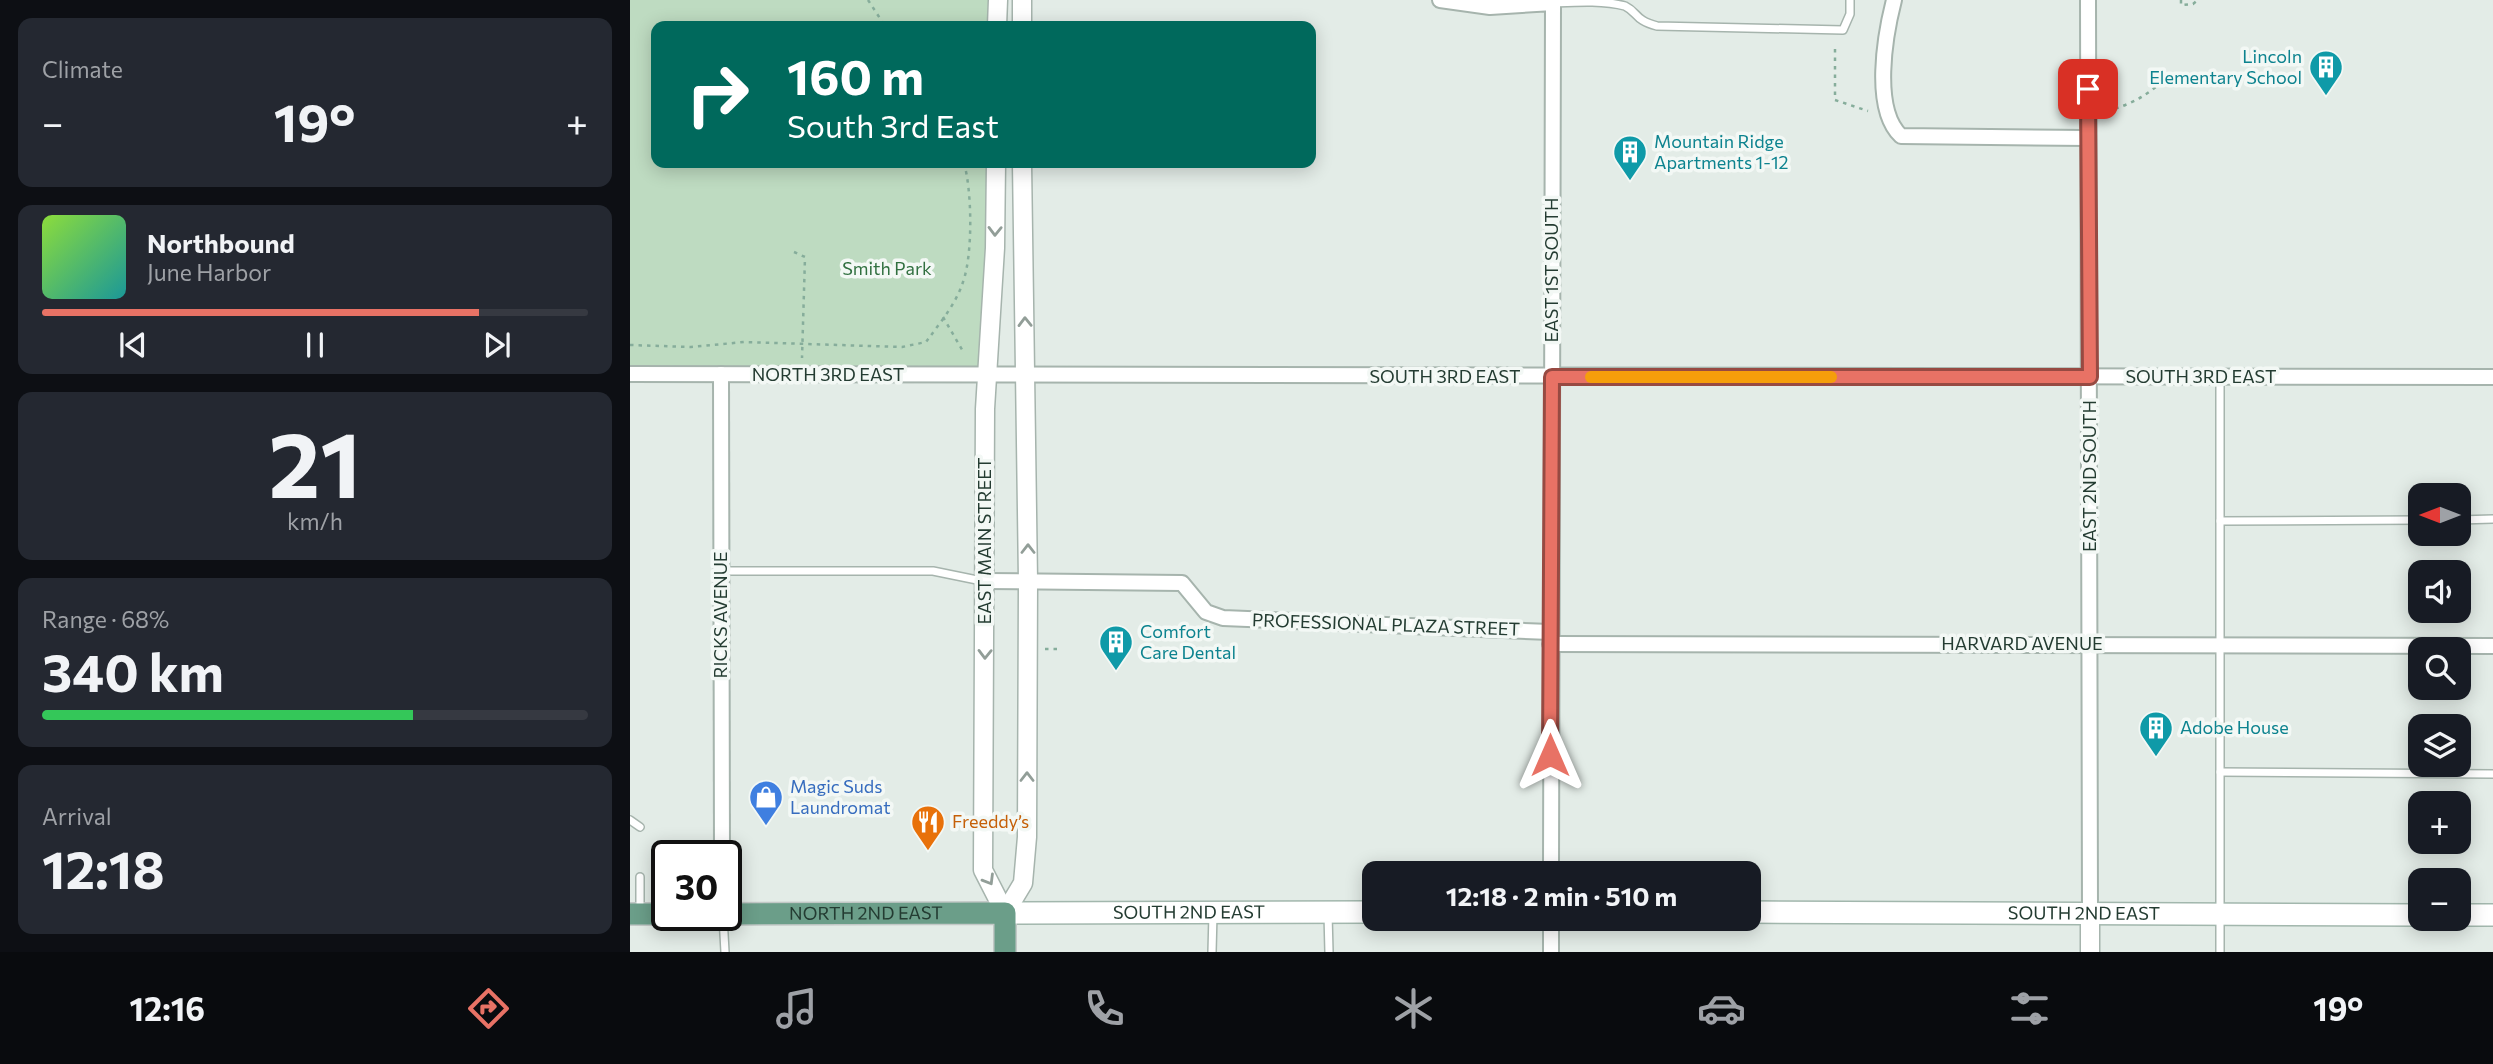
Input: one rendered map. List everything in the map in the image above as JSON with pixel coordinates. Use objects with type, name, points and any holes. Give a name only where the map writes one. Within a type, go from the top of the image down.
[{"type":"main road","name":"SOUTH 2ND EAST","points":[[1005,914],[1362,912]]},
{"type":"main road","name":"SOUTH 2ND EAST","points":[[1761,912],[2408,915]]},
{"type":"main road","name":"NORTH 2ND EAST","points":[[742,915],[1005,914]]},
{"type":"main road","name":"EAST MAIN STREET","points":[[1005,914],[1005,952]]},
{"type":"main road","points":[[2471,915],[2493,915]]},
{"type":"street","points":[[997,21],[998,0]]},
{"type":"street","points":[[1022,0],[1022,21]]},
{"type":"street","points":[[1440,0],[1490,7],[1553,3]]},
{"type":"street","points":[[1894,0],[1884,53],[1885,106],[1891,127],[1901,136],[2088,138]]},
{"type":"street","name":"EAST 2ND SOUTH","points":[[2088,0],[2090,952]]},
{"type":"street","name":"EAST 1ST SOUTH","points":[[1550,861],[1553,3]]},
{"type":"street","name":"EAST MAIN STREET","points":[[996,168],[989,375],[985,409],[983,870],[1005,914]]},
{"type":"street","points":[[1005,914],[1023,883],[1027,837],[1027,375],[1022,168]]},
{"type":"street","name":"NORTH 3RD EAST","points":[[630,374],[1027,375]]},
{"type":"street","name":"RICKS AVENUE","points":[[721,374],[722,840]]},
{"type":"street","name":"SOUTH 3RD EAST","points":[[1027,375],[2493,377]]},
{"type":"street","name":"PROFESSIONAL PLAZA STREET","points":[[986,581],[1182,583],[1206,612],[1223,618],[1550,638]]},
{"type":"street","name":"HARVARD AVENUE","points":[[1550,638],[2091,645],[2493,646]]},
{"type":"street","points":[[1551,931],[1552,952]]},
{"type":"lane","points":[[1553,3],[1584,0],[1628,3],[1640,22],[1657,26],[1843,30],[1850,14],[1850,0]]},
{"type":"lane","points":[[2220,377],[2220,952]]},
{"type":"lane","points":[[2471,520],[2493,519]]},
{"type":"lane","points":[[2220,521],[2408,520]]},
{"type":"lane","points":[[722,571],[933,570],[986,581]]},
{"type":"lane","points":[[2220,772],[2493,774]]},
{"type":"lane","points":[[630,820],[640,827]]},
{"type":"lane","points":[[635,914],[640,877]]},
{"type":"lane","points":[[1328,912],[1329,952]]},
{"type":"lane","points":[[1212,952],[1213,913]]},
{"type":"lane","points":[[724,931],[725,952]]},
{"type":"path","points":[[868,0],[882,21]]},
{"type":"path","points":[[2181,0],[2181,5],[2193,4],[2198,0]]},
{"type":"path","points":[[1835,49],[1836,100],[1868,111]]},
{"type":"path","points":[[2107,111],[2143,97],[2169,75]]},
{"type":"path","points":[[630,345],[691,347],[744,342],[914,346],[926,342],[958,295],[966,270],[969,229],[964,168]]},
{"type":"path","points":[[794,252],[805,257],[802,358]]},
{"type":"path","points":[[943,317],[964,353]]},
{"type":"path","points":[[1042,649],[1059,649]]},
{"type":"green space","name":"Smith Park","points":[[630,0],[996,0],[996,21],[651,21],[651,168],[996,168],[989,375],[630,374]]},
{"type":"slow traffic","points":[[1591,377],[1831,377]]},
{"type":"place","name":"Lincoln Elementary School","points":[[2326,97]]},
{"type":"place","name":"Mountain Ridge Apartments 1-12","points":[[1630,182]]},
{"type":"place","name":"Comfort Care Dental","points":[[1116,672]]},
{"type":"place","name":"Adobe House","points":[[2156,758]]},
{"type":"place","name":"Magic Suds Laundromat","points":[[766,827]]},
{"type":"place","name":"Freeddy’s","points":[[928,852]]},
{"type":"route","points":[[1550,755],[1552,377],[2090,377],[2088,89]]}]
